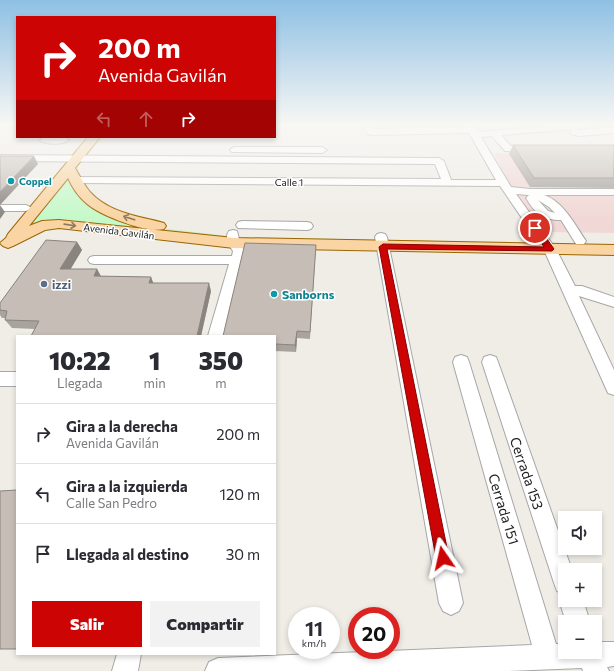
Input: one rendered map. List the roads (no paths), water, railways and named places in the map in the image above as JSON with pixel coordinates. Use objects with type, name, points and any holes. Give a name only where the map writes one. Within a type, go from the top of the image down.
[{"type":"main road","points":[[17,225],[26,208],[72,161]]},
{"type":"main road","points":[[3,245],[17,225],[72,161]]},
{"type":"main road","name":"Avenida Gavilán","points":[[72,161],[85,196],[95,203],[149,230]]},
{"type":"main road","name":"Avenida Gavilán","points":[[3,245],[42,226],[59,224],[149,230],[198,236],[236,234],[278,235],[382,242],[547,245],[614,250]]},
{"type":"main road","points":[[17,225],[42,226]]},
{"type":"main road","name":"Avenida Gavilán","points":[[547,245],[580,241],[614,242]]},
{"type":"street","points":[[488,156],[506,186],[547,245],[570,290],[614,388]]},
{"type":"street","points":[[0,158],[281,171],[439,160],[447,183]]},
{"type":"street","name":"Calle 1","points":[[72,161],[281,171],[506,186],[530,192],[614,192]]},
{"type":"street","points":[[0,208],[26,208]]},
{"type":"street","points":[[563,217],[580,241]]},
{"type":"street","points":[[278,235],[306,226]]},
{"type":"street","points":[[216,335],[239,252],[236,234]]},
{"type":"street","points":[[382,242],[452,603]]},
{"type":"street","points":[[94,260],[237,260]]},
{"type":"street","points":[[570,290],[582,291],[614,302]]},
{"type":"street","name":"Cerrada 151","points":[[460,362],[548,656]]},
{"type":"street","name":"Cerrada 153","points":[[490,362],[558,563]]},
{"type":"street","points":[[0,379],[16,379]]},
{"type":"street","points":[[602,657],[614,654]]},
{"type":"street","points":[[125,671],[129,655]]},
{"type":"street","points":[[218,671],[558,657]]},
{"type":"place","name":"Coppel","points":[[11,181]]},
{"type":"place","name":"izzi","points":[[44,284]]},
{"type":"place","name":"Sanborns","points":[[274,294]]}]
